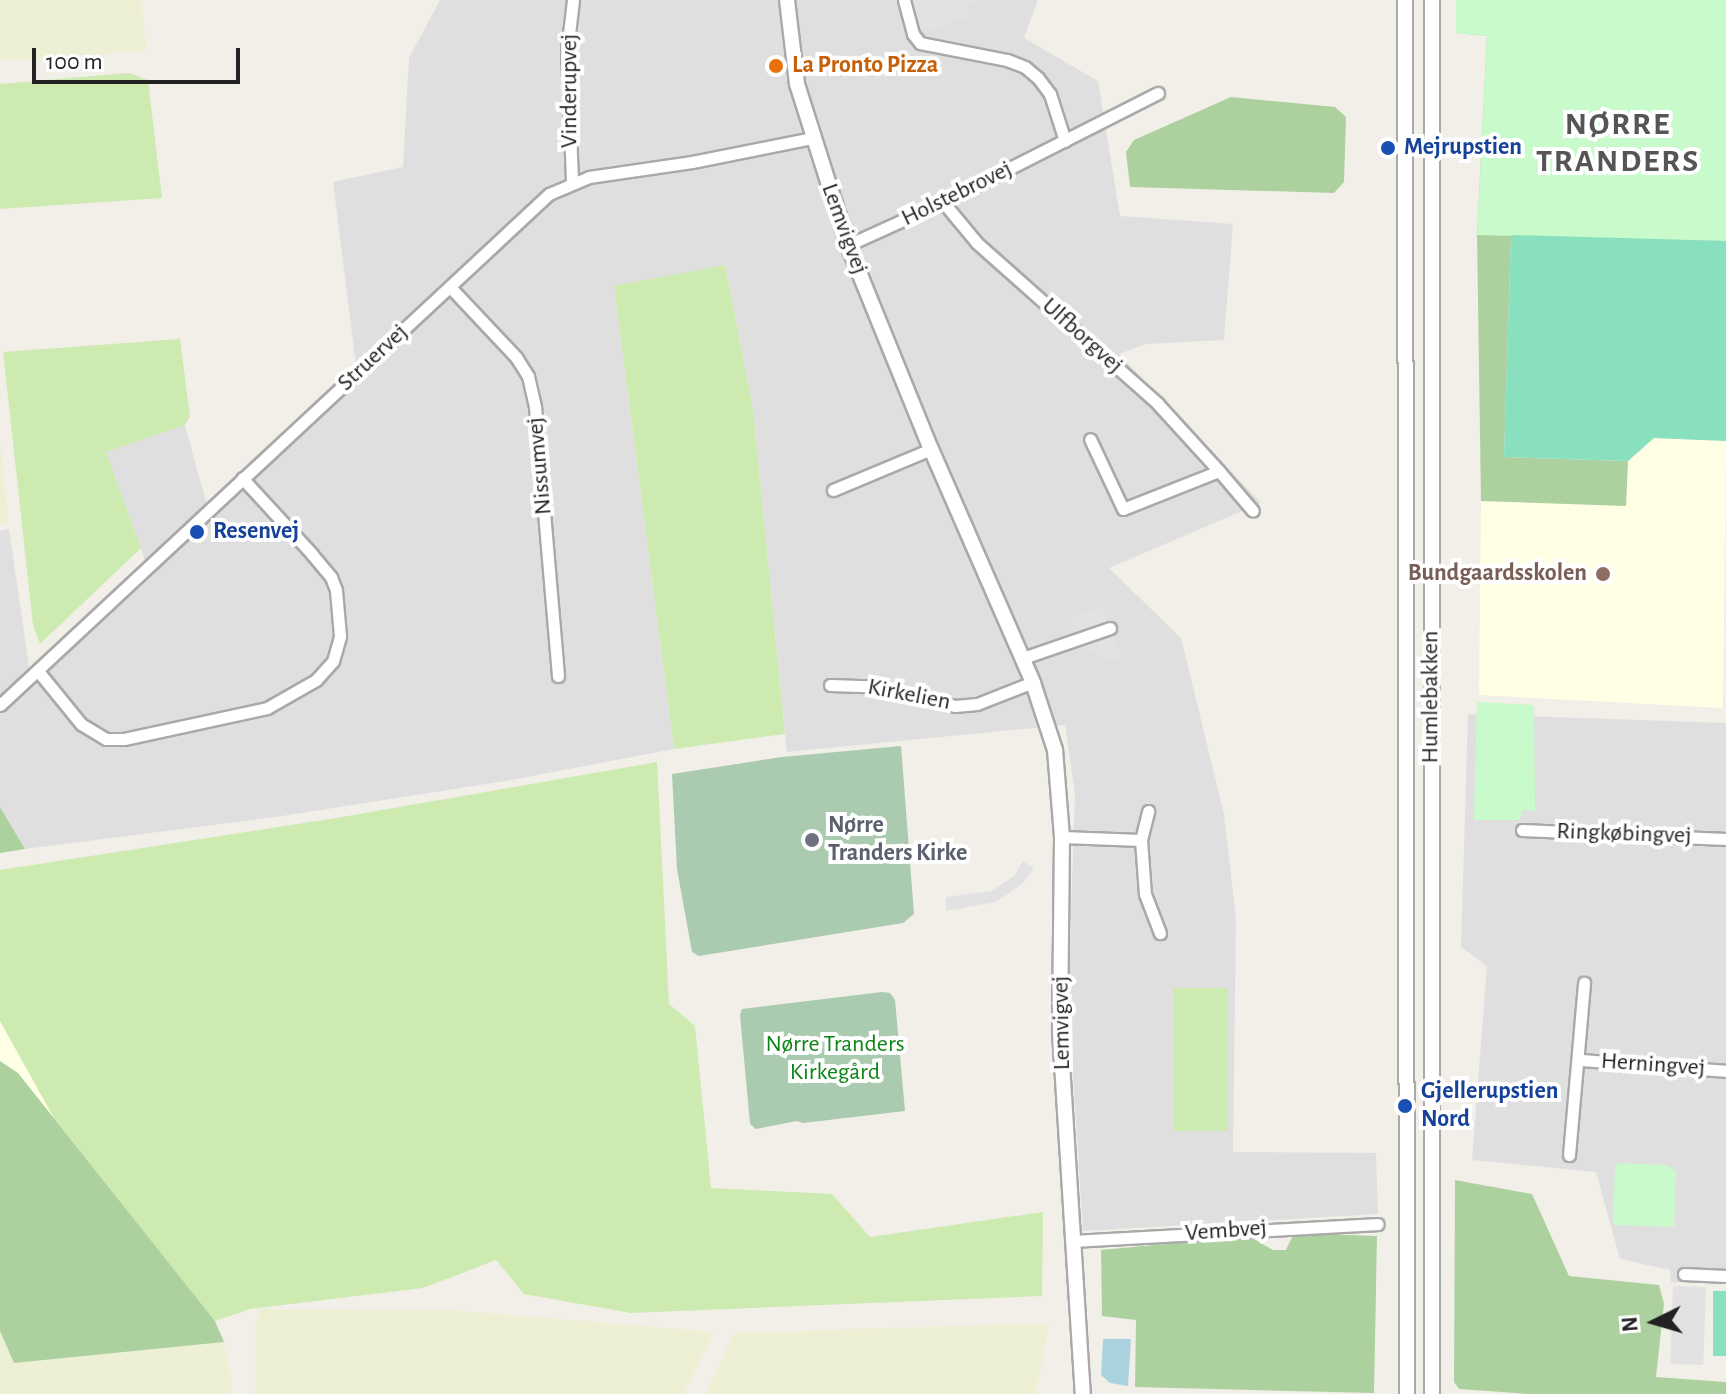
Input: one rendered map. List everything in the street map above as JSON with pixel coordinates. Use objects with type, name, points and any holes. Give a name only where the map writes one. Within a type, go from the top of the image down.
[{"type":"street","name":"Vinderupvej","points":[[572,181],[567,51],[573,0]]},
{"type":"street","name":"Lemvigvej","points":[[787,0],[797,84],[848,245],[931,449],[1033,682],[1055,750],[1062,837],[1060,1032],[1083,1394]]},
{"type":"street","points":[[904,0],[913,34],[920,43],[1007,60],[1025,67],[1038,78],[1050,94],[1065,141]]},
{"type":"street","name":"Humlebakken","points":[[1405,0],[1407,1394]]},
{"type":"street","name":"Humlebakken","points":[[1429,0],[1432,1394]]},
{"type":"street","name":"Holstebrovej","points":[[848,245],[943,202],[1158,93]]},
{"type":"street","name":"Struervej","points":[[0,705],[549,194],[572,181],[812,138]]},
{"type":"street","name":"Ulfborgvej","points":[[943,202],[977,243],[1157,403],[1253,511]]},
{"type":"street","name":"Nissumvej","points":[[450,287],[516,357],[528,376],[535,407],[558,676]]},
{"type":"street","points":[[1090,439],[1123,509],[1219,471]]},
{"type":"street","points":[[833,490],[931,449]]},
{"type":"street","points":[[38,671],[81,724],[106,739],[124,739],[267,708],[316,680],[333,661],[340,636],[336,590],[331,577],[312,554],[242,478]]},
{"type":"street","points":[[1023,658],[1110,628]]},
{"type":"street","name":"Kirkelien","points":[[830,685],[867,686],[955,706],[977,704],[1033,682]]},
{"type":"street","points":[[1148,811],[1141,840],[1145,894],[1160,933]]},
{"type":"street","name":"Ringkøbingvej","points":[[1522,830],[1726,839]]},
{"type":"street","points":[[1062,837],[1141,840]]},
{"type":"street","name":"Herningvej","points":[[1569,1155],[1580,1060],[1584,983]]},
{"type":"street","name":"Herningvej","points":[[1580,1060],[1726,1071]]},
{"type":"street","name":"Vembvej","points":[[1073,1241],[1378,1224]]},
{"type":"street","points":[[1684,1274],[1726,1276]]},
{"type":"shaded area","points":[[0,0],[141,0],[147,51],[0,61]]},
{"type":"shaded area","points":[[440,0],[1038,0],[1024,38],[1098,81],[1120,216],[1233,224],[1224,340],[1146,344],[1119,354],[1261,503],[1109,568],[1181,638],[1224,814],[1236,918],[1233,1152],[1376,1153],[1378,1214],[1083,1231],[1068,1000],[1075,794],[1065,725],[787,752],[753,409],[725,265],[614,287],[674,749],[511,780],[276,817],[25,849],[0,807],[0,531],[9,529],[32,687],[151,577],[106,452],[185,425],[210,517],[358,382],[333,182],[403,167],[409,58]]},
{"type":"shaded area","points":[[912,0],[977,1],[967,5],[970,16],[922,34]]},
{"type":"shaded area","name":"Bundgaardsskolen","points":[[1654,438],[1726,441],[1723,708],[1479,695],[1481,501],[1625,505],[1628,461]]},
{"type":"shaded area","points":[[0,439],[7,523],[0,525]]},
{"type":"shaded area","points":[[1103,606],[1121,656],[1109,660],[1082,648],[1072,617]]},
{"type":"shaded area","points":[[1468,714],[1726,723],[1726,1284],[1671,1282],[1670,1270],[1620,1259],[1596,1172],[1472,1160],[1487,966],[1461,947]]},
{"type":"shaded area","points":[[1023,861],[1034,869],[1022,884],[996,902],[946,911],[946,897],[991,891],[1014,876]]},
{"type":"shaded area","points":[[0,1021],[54,1118],[0,1138]]},
{"type":"shaded area","points":[[1673,1286],[1706,1287],[1703,1365],[1670,1364]]},
{"type":"shaded area","points":[[259,1309],[451,1310],[714,1332],[683,1394],[255,1394],[255,1330]]},
{"type":"shaded area","points":[[1049,1323],[1036,1394],[706,1394],[733,1333]]},
{"type":"shaded area","points":[[0,1331],[14,1363],[224,1342],[232,1379],[231,1394],[0,1394]]},
{"type":"green space","points":[[1456,0],[1726,241],[1511,236],[1504,457],[1628,461],[1626,506],[1481,501],[1477,235],[1487,36],[1456,33]]},
{"type":"green space","points":[[1456,0],[1726,0],[1726,241],[1477,235],[1487,36],[1456,33]]},
{"type":"green space","points":[[129,73],[148,80],[162,198],[0,209],[0,84]]},
{"type":"green space","points":[[1231,97],[1335,107],[1346,117],[1344,182],[1334,193],[1130,187],[1126,152],[1134,140]]},
{"type":"green space","points":[[1511,235],[1726,241],[1726,441],[1654,438],[1628,461],[1504,457]]},
{"type":"green space","points":[[725,265],[753,409],[785,734],[674,749],[614,286]]},
{"type":"green space","points":[[180,339],[190,416],[185,425],[106,452],[141,548],[40,644],[33,625],[3,352]]},
{"type":"green space","points":[[1477,702],[1534,705],[1535,811],[1522,810],[1520,820],[1474,820]]},
{"type":"green space","points":[[901,746],[914,914],[903,923],[699,956],[692,952],[677,869],[672,774],[782,757]]},
{"type":"green space","points":[[657,762],[669,1004],[695,1026],[711,1188],[832,1194],[870,1237],[1043,1212],[1042,1296],[631,1313],[524,1294],[496,1260],[423,1288],[250,1309],[215,1321],[54,1118],[0,1021],[0,870],[336,818]]},
{"type":"green space","points":[[0,807],[25,849],[0,853]]},
{"type":"green space","points":[[1173,988],[1228,988],[1228,1131],[1173,1131]]},
{"type":"green space","name":"Nørre Tranders Kirkegård","points":[[890,993],[895,1000],[905,1111],[803,1123],[797,1121],[756,1129],[750,1124],[740,1015],[742,1009]]},
{"type":"green space","points":[[0,1061],[18,1073],[215,1321],[224,1342],[14,1363],[0,1331]]},
{"type":"green space","points":[[1619,1163],[1668,1165],[1676,1173],[1674,1227],[1613,1225],[1615,1167]]},
{"type":"green space","points":[[1455,1180],[1532,1194],[1569,1276],[1659,1285],[1664,1304],[1656,1377],[1726,1382],[1726,1394],[1529,1394],[1459,1389],[1454,1382]]},
{"type":"green space","points":[[1294,1233],[1377,1236],[1374,1393],[1135,1387],[1136,1320],[1102,1316],[1101,1250],[1249,1236],[1273,1250],[1286,1250]]},
{"type":"green space","points":[[1713,1291],[1726,1291],[1726,1356],[1713,1356]]},
{"type":"water","points":[[1103,1339],[1131,1339],[1128,1386],[1110,1383],[1101,1375]]},
{"type":"place","name":"La Pronto Pizza","points":[[776,66]]},
{"type":"place","name":"Mejrupstien","points":[[1388,148]]},
{"type":"place","name":"Resenvej","points":[[197,532]]},
{"type":"place","name":"Bundgaardsskolen","points":[[1603,574]]},
{"type":"place","name":"Nørre Tranders Kirke","points":[[812,840]]},
{"type":"place","name":"Gjellerupstien Nord","points":[[1405,1106]]},
{"type":"district","name":"NØRRE TRANDERS","points":[[1618,144]]}]
